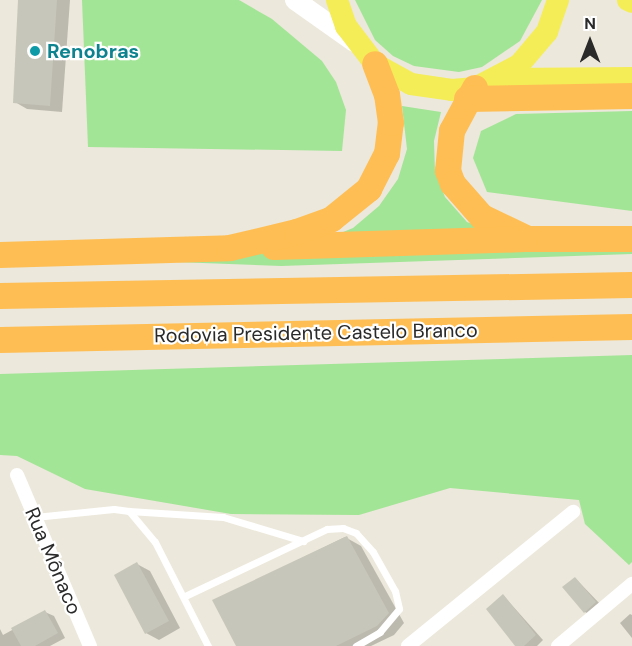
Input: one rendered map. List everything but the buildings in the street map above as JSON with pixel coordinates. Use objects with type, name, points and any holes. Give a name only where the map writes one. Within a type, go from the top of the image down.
[{"type":"highway","points":[[230,248],[297,232],[332,219],[358,201],[377,179],[387,154],[391,123],[387,95],[375,64]]},
{"type":"highway","points":[[528,238],[482,217],[453,184],[448,152],[452,131],[471,94],[632,96]]},
{"type":"highway","points":[[0,255],[528,238],[632,239]]},
{"type":"highway","points":[[0,296],[632,285]]},
{"type":"highway","name":"Rodovia Presidente Castelo Branco","points":[[0,340],[632,327]]},
{"type":"main road","points":[[337,0],[358,46],[375,64],[392,76],[431,89],[471,94],[499,79],[533,52],[547,32],[558,0]]},
{"type":"main road","points":[[499,79],[632,78]]},
{"type":"street","points":[[295,0],[358,46]]},
{"type":"street","name":"Rua Mônaco","points":[[17,475],[90,646]]},
{"type":"street","points":[[408,646],[573,512]]},
{"type":"street","points":[[558,646],[632,584]]},
{"type":"lane","points":[[35,517],[114,508],[224,517],[303,541]]},
{"type":"lane","points":[[129,511],[155,542],[185,596],[208,646]]},
{"type":"lane","points":[[185,596],[327,529],[343,528],[356,533],[373,552],[395,591],[399,609],[395,618],[357,646]]},
{"type":"green space","points":[[82,0],[239,0],[272,19],[322,61],[336,82],[346,110],[342,151],[88,147]]},
{"type":"green space","points":[[355,0],[542,0],[520,41],[482,67],[459,72],[414,66],[393,56],[375,40]]},
{"type":"green space","points":[[402,106],[441,112],[434,141],[435,172],[445,197],[467,222],[500,235],[632,251],[632,254],[281,266],[149,261],[314,244],[353,228],[379,206],[398,179],[407,149]]},
{"type":"green space","points":[[632,111],[632,211],[487,192],[473,158],[481,131],[516,114]]},
{"type":"green space","points":[[632,355],[632,562],[629,565],[585,524],[579,500],[450,488],[359,515],[231,514],[85,489],[17,456],[0,455],[0,374]]},
{"type":"place","name":"Renobras","points":[[35,51]]}]
